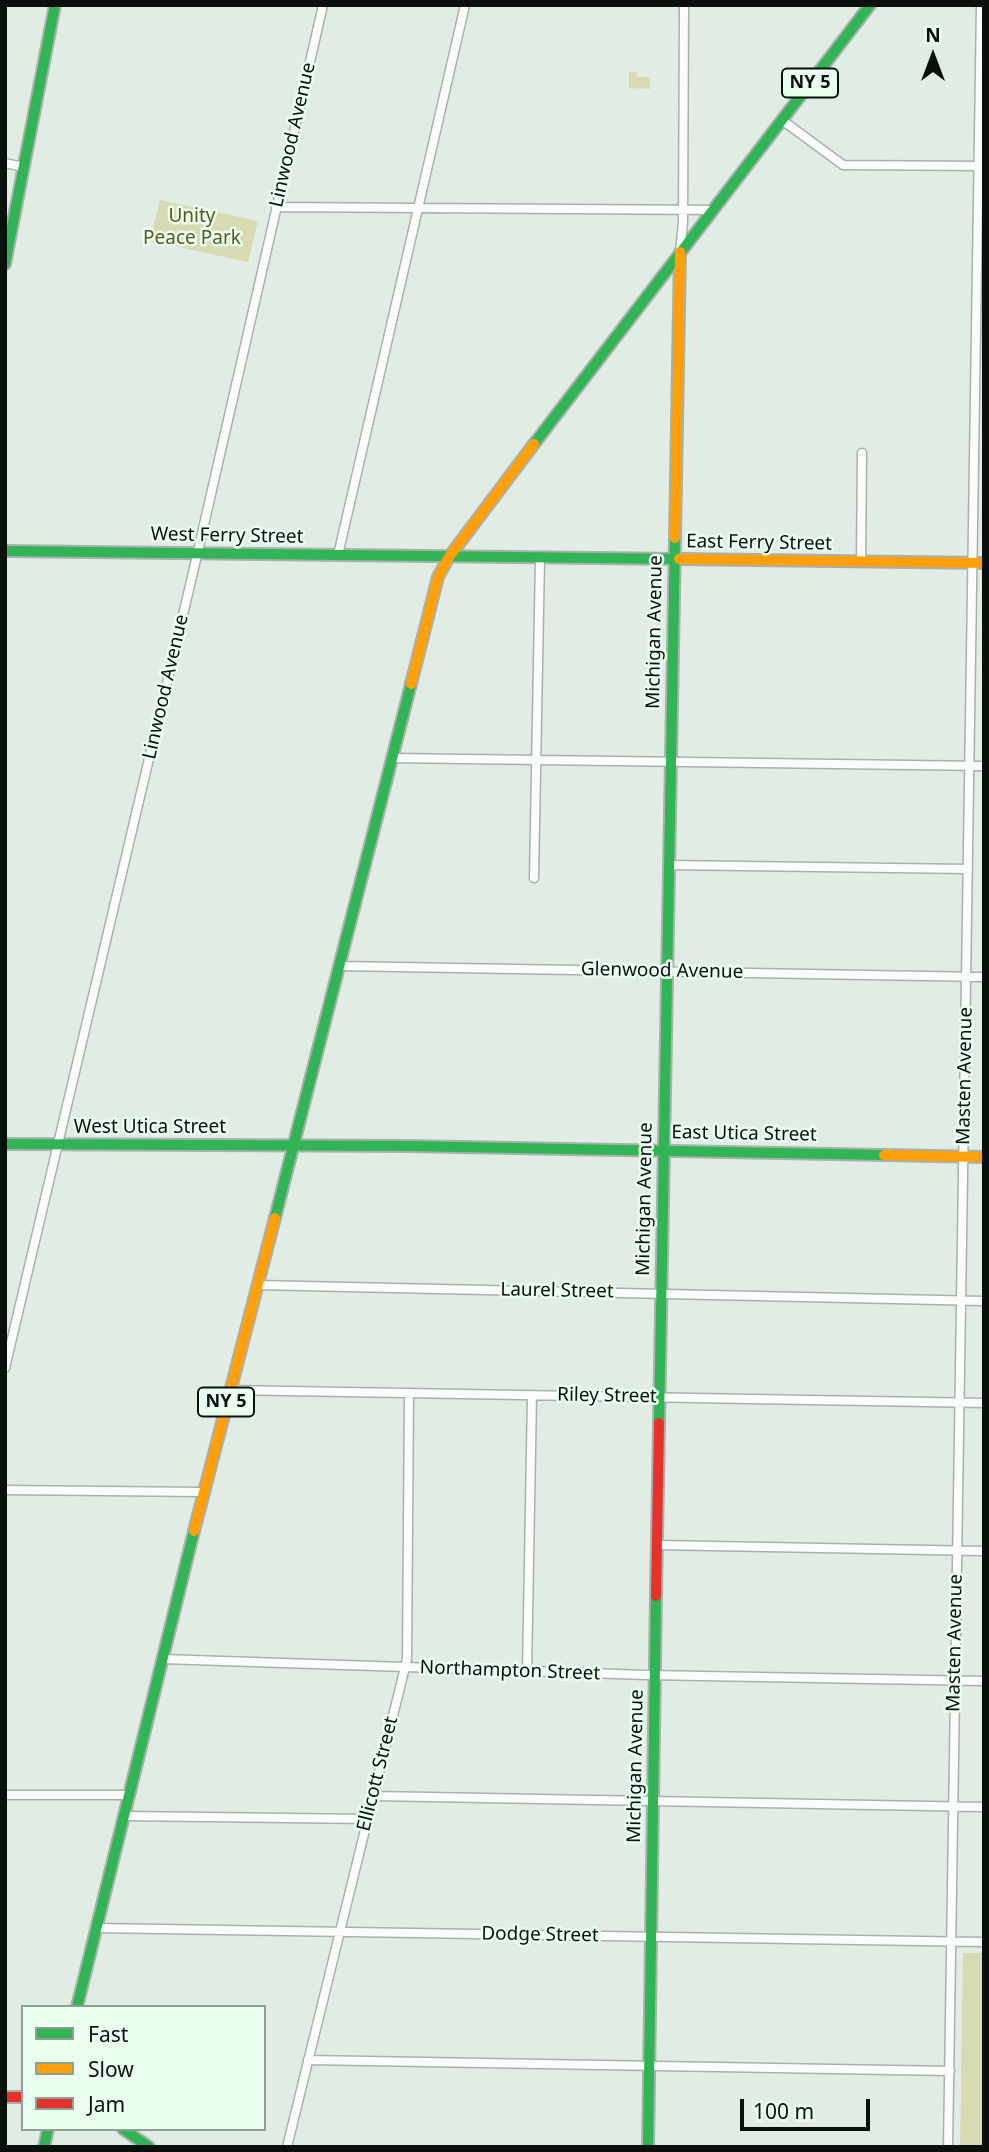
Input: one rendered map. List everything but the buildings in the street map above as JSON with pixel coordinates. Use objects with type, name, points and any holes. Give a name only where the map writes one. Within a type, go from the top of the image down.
[{"type":"street","points":[[5,264],[55,5]]},
{"type":"street","name":"Linwood Avenue","points":[[5,1368],[198,553],[323,5]]},
{"type":"street","points":[[338,555],[465,5]]},
{"type":"street","points":[[680,252],[683,209],[684,5]]},
{"type":"street","name":"NY 5","points":[[77,2005],[203,1492],[438,577],[449,557],[870,5]]},
{"type":"street","name":"Masten Avenue","points":[[948,2147],[968,869],[978,563],[981,5]]},
{"type":"street","points":[[782,120],[843,165],[979,166]]},
{"type":"street","points":[[5,163],[23,167]]},
{"type":"street","points":[[276,207],[713,210]]},
{"type":"street","name":"Michigan Avenue","points":[[648,2147],[680,252]]},
{"type":"street","points":[[861,562],[862,453]]},
{"type":"street","name":"West Ferry Street","points":[[5,551],[449,557]]},
{"type":"street","name":"East Ferry Street","points":[[449,557],[978,563]]},
{"type":"street","points":[[534,878],[540,558]]},
{"type":"street","points":[[391,758],[984,766]]},
{"type":"street","points":[[668,865],[968,869]]},
{"type":"street","name":"Glenwood Avenue","points":[[339,966],[984,977]]},
{"type":"street","name":"West Utica Street","points":[[5,1144],[294,1146]]},
{"type":"street","name":"East Utica Street","points":[[294,1146],[984,1157]]},
{"type":"street","name":"Laurel Street","points":[[257,1284],[984,1301]]},
{"type":"street","name":"Riley Street","points":[[230,1390],[984,1403]]},
{"type":"street","name":"Ellicott Street","points":[[287,2147],[407,1659],[409,1393]]},
{"type":"street","points":[[527,1672],[532,1395]]},
{"type":"street","points":[[5,1490],[203,1492]]},
{"type":"street","points":[[657,1545],[984,1550]]},
{"type":"street","name":"Northampton Street","points":[[162,1658],[527,1672],[984,1681]]},
{"type":"street","points":[[5,1795],[130,1796]]},
{"type":"street","points":[[373,1797],[984,1807]]},
{"type":"street","points":[[124,1816],[367,1819]]},
{"type":"street","name":"Dodge Street","points":[[96,1928],[984,1942]]},
{"type":"street","points":[[308,2060],[950,2071]]},
{"type":"street","points":[[126,2131],[149,2147]]},
{"type":"green space","points":[[629,72],[637,72],[637,77],[650,77],[650,89],[629,88]]},
{"type":"green space","name":"Unity Peace Park","points":[[160,200],[258,221],[248,262],[150,241]]},
{"type":"green space","points":[[963,1953],[984,1953],[984,2147],[960,2147]]},
{"type":"traffic: fast","points":[[5,264],[55,5]]},
{"type":"traffic: fast","points":[[534,444],[870,5]]},
{"type":"traffic: fast","points":[[659,1423],[675,538]]},
{"type":"traffic: fast","points":[[5,551],[679,559]]},
{"type":"traffic: fast","points":[[275,1218],[411,684]]},
{"type":"traffic: fast","points":[[5,1144],[408,1146],[884,1155]]},
{"type":"traffic: fast","points":[[77,2005],[194,1531]]},
{"type":"traffic: fast","points":[[648,2147],[656,1596]]},
{"type":"traffic: fast","points":[[44,2147],[48,2131]]},
{"type":"traffic: fast","points":[[126,2131],[149,2147]]},
{"type":"traffic: slow","points":[[675,538],[680,252]]},
{"type":"traffic: slow","points":[[411,684],[438,577],[449,557],[534,444]]},
{"type":"traffic: slow","points":[[679,559],[984,563]]},
{"type":"traffic: slow","points":[[884,1155],[984,1157]]},
{"type":"traffic: slow","points":[[194,1531],[275,1218]]},
{"type":"traffic: jam","points":[[656,1596],[659,1423]]},
{"type":"traffic: jam","points":[[5,2097],[21,2097]]}]
